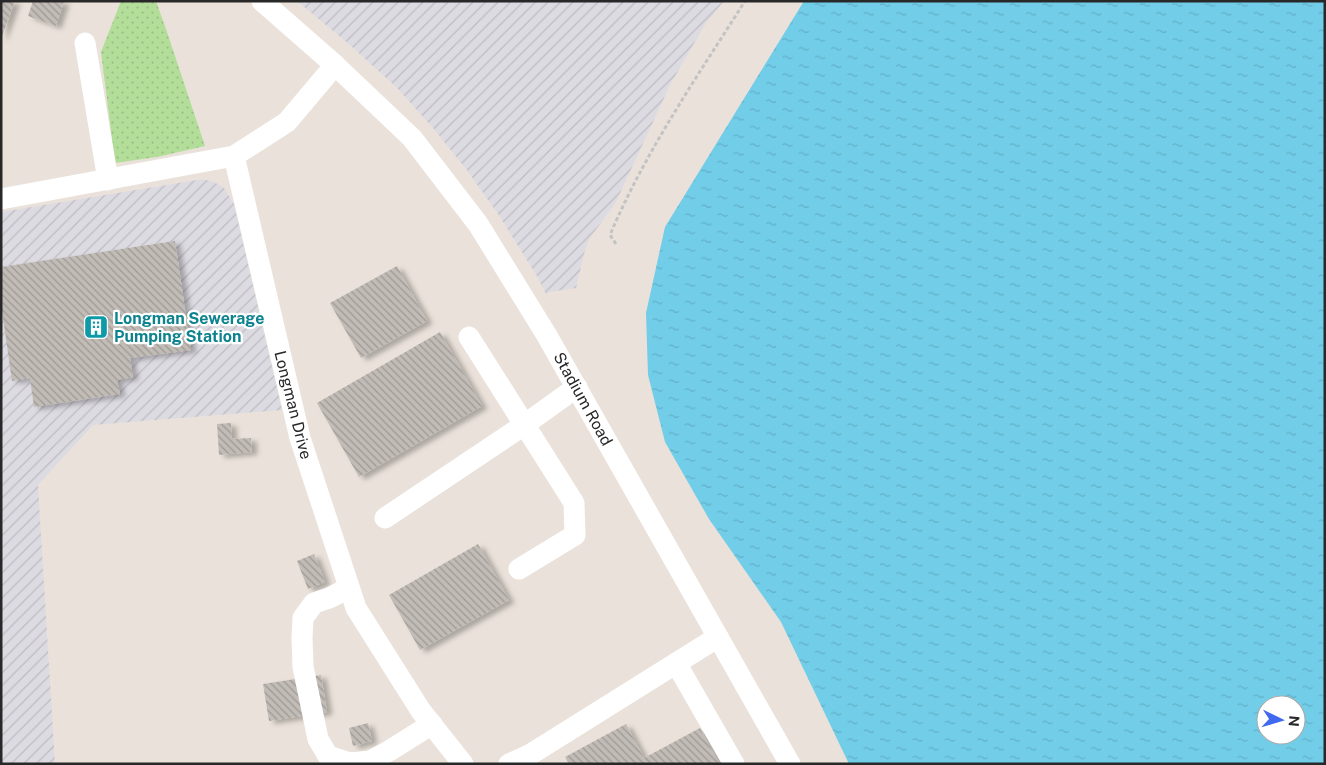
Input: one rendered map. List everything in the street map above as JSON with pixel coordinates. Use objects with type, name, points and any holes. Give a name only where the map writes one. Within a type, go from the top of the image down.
[{"type":"street","points":[[1,199],[234,156],[287,122],[335,65],[262,1]]},
{"type":"street","points":[[85,43],[108,180]]},
{"type":"street","name":"Stadium Road","points":[[335,65],[412,138],[478,224],[577,387],[790,764]]},
{"type":"street","name":"Longman Drive","points":[[234,156],[300,438],[356,608],[421,710],[463,764]]},
{"type":"street","points":[[469,337],[574,503],[575,535],[518,569]]},
{"type":"street","points":[[385,518],[524,425],[577,387]]},
{"type":"street","points":[[349,588],[330,598],[314,603],[303,618],[303,667],[318,738],[328,756],[336,761],[350,763],[370,761],[432,724]]},
{"type":"street","points":[[519,762],[718,637]]},
{"type":"street","points":[[676,663],[734,764]]},
{"type":"path","points":[[616,244],[610,235],[635,180],[745,1]]},
{"type":"shaded area","points":[[297,1],[724,1],[706,23],[671,83],[615,204],[589,239],[576,288],[546,294],[537,276],[498,214],[466,169],[433,128],[397,88],[350,45]]},
{"type":"shaded area","points":[[203,179],[214,182],[224,188],[234,204],[282,410],[93,425],[38,485],[55,764],[1,764],[1,212]]},
{"type":"green space","points":[[121,1],[156,1],[205,146],[157,157],[115,163],[101,52]]},
{"type":"water","points":[[804,1],[1325,1],[1325,764],[849,764],[781,622],[709,519],[665,442],[648,375],[646,313],[665,227]]},
{"type":"building","points":[[1,1],[15,1],[1,39]]},
{"type":"building","points":[[33,1],[64,1],[56,26],[28,16]]},
{"type":"building","name":"Longman Sewerage Pumping Station","points":[[175,241],[191,350],[130,358],[133,377],[117,380],[120,394],[34,407],[30,378],[12,381],[1,304],[1,267]]},
{"type":"building","points":[[397,266],[427,321],[361,358],[330,303]]},
{"type":"building","points":[[440,332],[482,406],[359,477],[317,403]]},
{"type":"building","points":[[231,423],[232,439],[251,438],[252,452],[219,455],[217,424]]},
{"type":"building","points":[[478,544],[509,600],[420,650],[389,595]]},
{"type":"building","points":[[314,554],[325,582],[308,589],[297,561]]},
{"type":"building","points":[[321,675],[327,712],[269,721],[263,684]]},
{"type":"building","points":[[368,723],[372,741],[353,746],[349,728]]},
{"type":"building","points":[[626,724],[644,758],[700,728],[719,764],[569,764],[565,757]]},
{"type":"place","name":"Longman Sewerage Pumping Station","points":[[96,327]]}]
